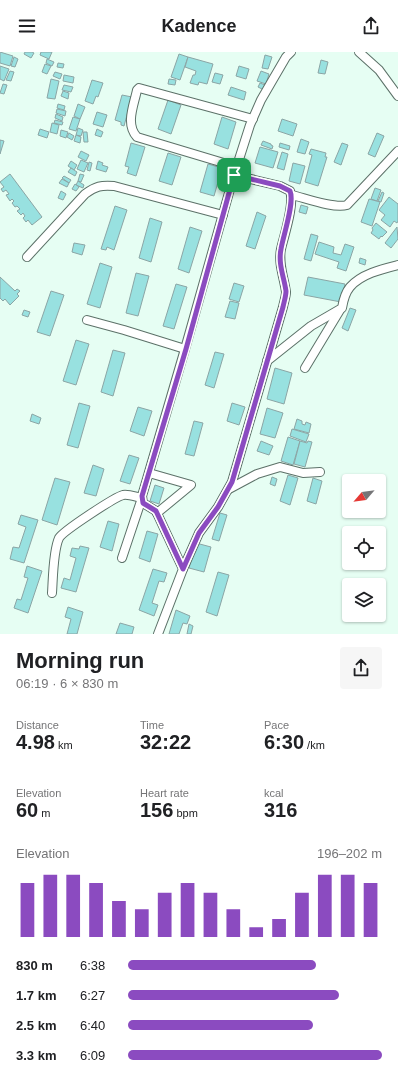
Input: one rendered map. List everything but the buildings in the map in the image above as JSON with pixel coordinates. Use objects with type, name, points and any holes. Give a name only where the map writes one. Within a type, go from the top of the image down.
[{"type":"street","points":[[122,558],[142,498],[186,349],[237,166],[261,100],[286,57],[291,52]]},
{"type":"street","points":[[359,52],[379,70],[396,89],[398,96]]},
{"type":"street","points":[[237,166],[137,137],[134,134],[130,123],[137,90],[139,88],[253,119]]},
{"type":"street","points":[[234,175],[280,186],[287,189],[292,195],[340,206],[347,205],[398,151]]},
{"type":"street","points":[[27,257],[85,194],[94,188],[103,185],[114,186],[223,215]]},
{"type":"street","points":[[158,634],[183,569],[199,533],[218,507],[232,482],[286,293],[280,263],[281,250],[292,195]]},
{"type":"street","points":[[305,368],[342,308],[350,288],[367,274],[398,265]]},
{"type":"street","points":[[267,361],[311,326],[342,308]]},
{"type":"street","points":[[87,320],[186,349]]},
{"type":"street","points":[[228,489],[257,474],[280,467],[303,473],[320,472]]},
{"type":"street","points":[[149,473],[191,486],[157,513]]},
{"type":"street","points":[[52,593],[56,547],[60,536],[74,525],[116,498],[128,495],[142,498]]},
{"type":"street","points":[[142,498],[143,503],[157,513],[183,569]]},
{"type":"route","points":[[234,175],[280,186],[290,191],[292,195],[281,250],[280,263],[286,293],[232,482],[218,507],[199,533],[183,569],[156,511],[143,503],[142,496],[186,349],[234,175]]}]
